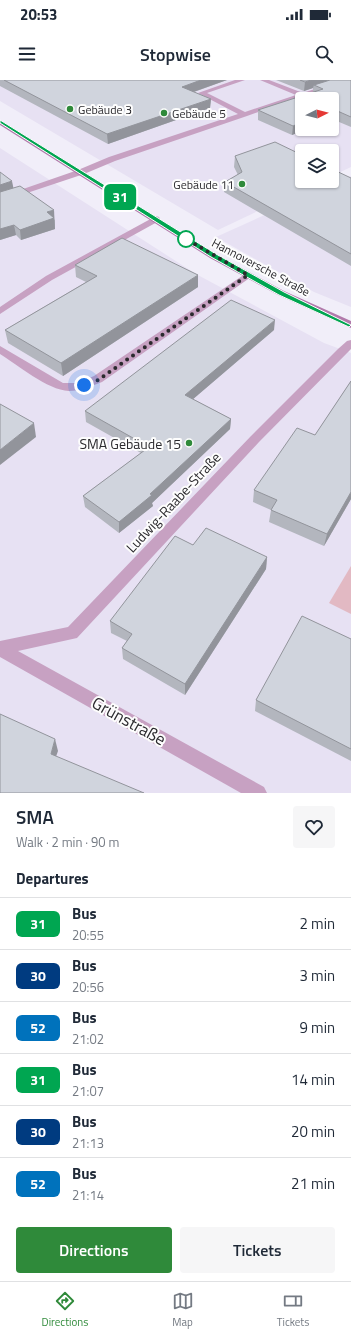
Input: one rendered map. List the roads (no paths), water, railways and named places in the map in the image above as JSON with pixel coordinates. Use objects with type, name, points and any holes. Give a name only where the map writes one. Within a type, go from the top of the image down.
[{"type":"main road","name":"Hannoversche Straße","points":[[1,122],[207,252],[281,293],[351,325]]},
{"type":"street","points":[[242,80],[201,94],[245,115]]},
{"type":"street","points":[[263,80],[295,92]]},
{"type":"street","points":[[312,92],[347,80]]},
{"type":"street","points":[[0,200],[81,172],[112,159],[295,98]]},
{"type":"street","points":[[0,311],[49,278],[156,219]]},
{"type":"street","points":[[0,349],[57,385],[71,388],[84,385],[98,380],[248,275]]},
{"type":"street","name":"Ludwig-Raabe-Straße","points":[[0,648],[72,633],[255,439],[351,343]]},
{"type":"street","name":"Grünstraße","points":[[0,648],[258,793]]},
{"type":"place","name":"Gebäude 3","points":[[70,109]]},
{"type":"place","name":"Gebäude 5","points":[[164,113]]},
{"type":"place","name":"Gebäude 11","points":[[242,184]]},
{"type":"place","name":"SMA Gebäude 15","points":[[189,443]]}]
